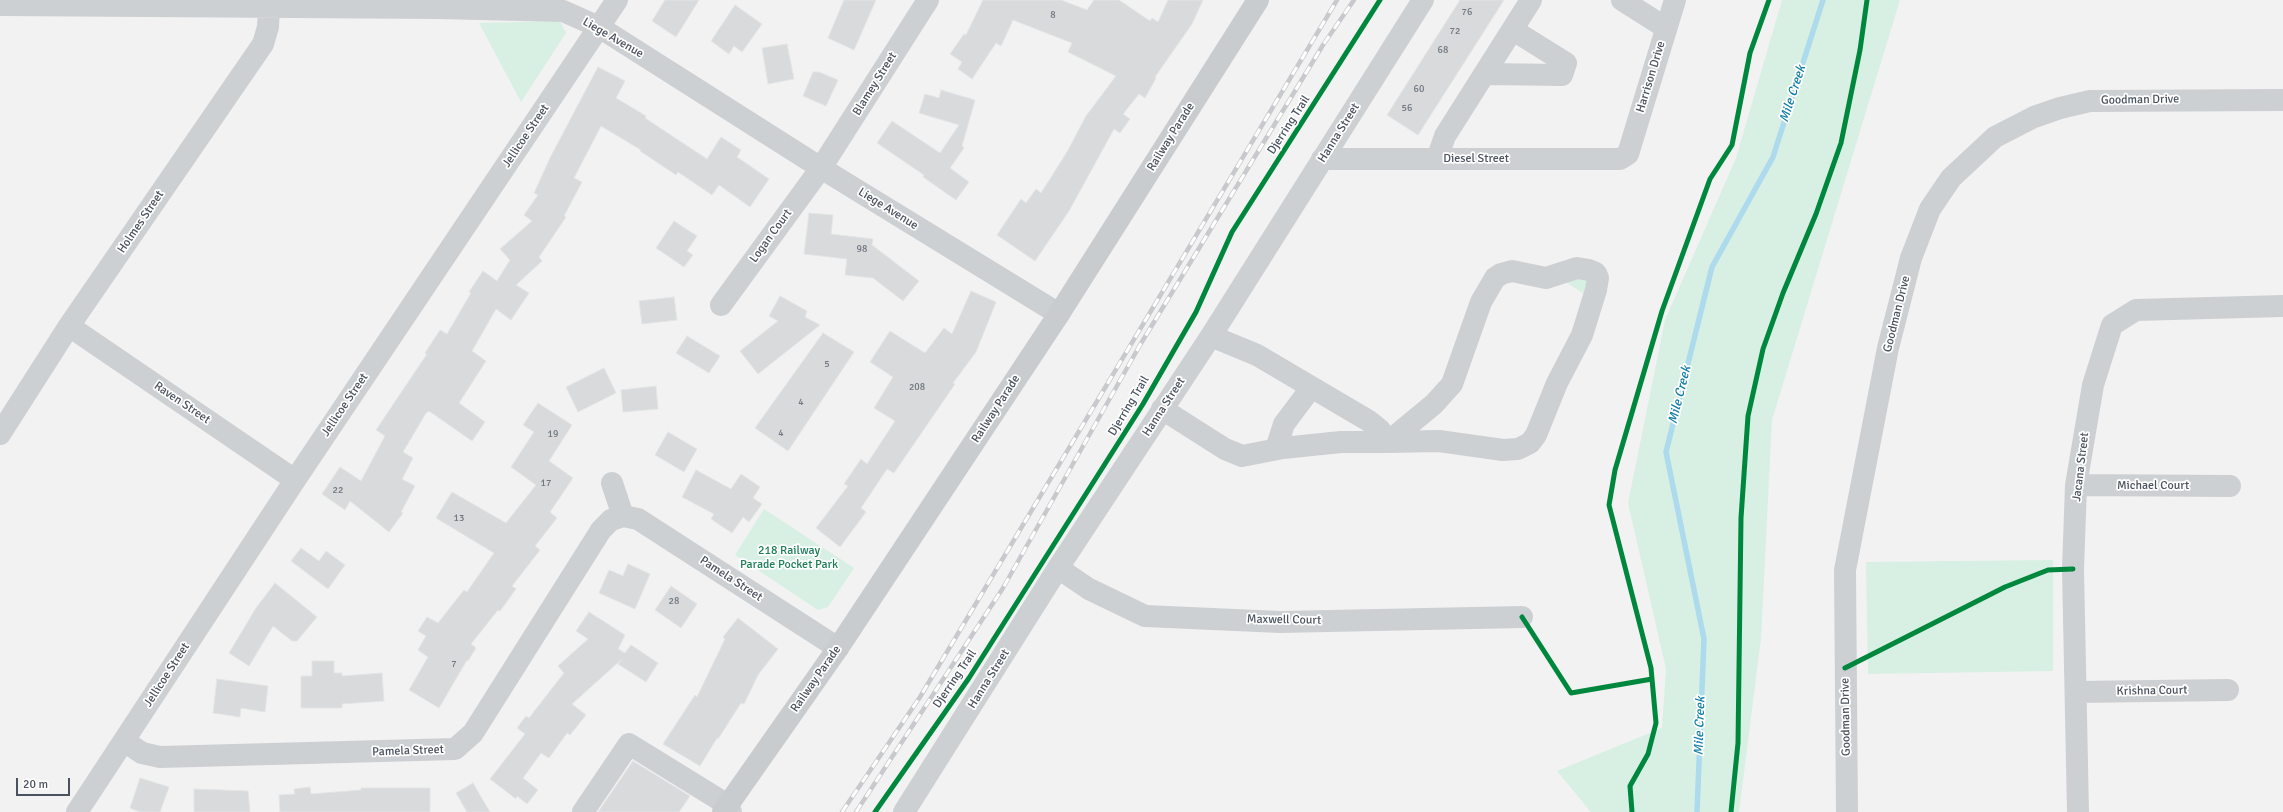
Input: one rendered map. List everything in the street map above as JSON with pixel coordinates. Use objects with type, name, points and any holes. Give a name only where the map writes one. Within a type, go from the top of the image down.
[{"type":"main road","name":"Railway Parade","points":[[727,810],[838,648],[1059,314],[1258,0]]},
{"type":"street","name":"Jellicoe Street","points":[[77,812],[294,480],[617,0]]},
{"type":"street","name":"Blamey Street","points":[[821,168],[928,0]]},
{"type":"street","name":"Hanna Street","points":[[912,810],[1058,568],[1210,336],[1423,0]]},
{"type":"street","points":[[1437,159],[1445,136],[1486,74],[1531,0]]},
{"type":"street","points":[[1622,0],[1666,28]]},
{"type":"street","name":"Harrison Drive","points":[[1628,154],[1675,0]]},
{"type":"street","name":"Liege Avenue","points":[[0,5],[269,7],[436,4],[563,11],[599,27],[821,168],[1059,314]]},
{"type":"street","name":"Holmes Street","points":[[0,434],[70,326],[263,44],[268,27],[269,7]]},
{"type":"street","points":[[1486,74],[1562,75],[1566,63],[1513,30]]},
{"type":"street","name":"Goodman Drive","points":[[1847,812],[1845,570],[1888,348],[1911,258],[1930,209],[1951,178],[1995,137],[2034,117],[2060,108],[2090,101],[2283,100]]},
{"type":"street","name":"Diesel Street","points":[[1322,159],[1610,161],[1620,159],[1628,154]]},
{"type":"street","name":"Logan Court","points":[[721,305],[821,168]]},
{"type":"street","points":[[1162,410],[1237,455],[1246,456],[1276,449],[1331,443],[1388,442],[1439,441],[1509,450],[1518,449],[1530,443],[1539,428],[1552,395],[1586,323],[1598,282],[1596,273],[1577,268],[1546,278],[1512,271],[1495,278],[1479,307],[1452,384],[1434,404],[1388,442]]},
{"type":"street","name":"Jacana Street","points":[[2078,812],[2077,692],[2073,569],[2076,485],[2093,385],[2112,325],[2136,310],[2283,306]]},
{"type":"street","name":"Raven Street","points":[[70,326],[294,480]]},
{"type":"street","points":[[1210,336],[1256,355],[1369,421],[1380,430],[1388,442]]},
{"type":"street","points":[[1276,449],[1284,424],[1311,388]]},
{"type":"street","points":[[612,482],[622,516]]},
{"type":"street","name":"Michael Court","points":[[2076,485],[2230,486]]},
{"type":"street","name":"Pamela Street","points":[[124,741],[142,753],[160,757],[455,749],[473,733],[601,530],[611,520],[622,516],[638,519],[838,648]]},
{"type":"street","name":"Maxwell Court","points":[[1058,568],[1089,589],[1144,616],[1280,622],[1522,617]]},
{"type":"street","name":"Krishna Court","points":[[2077,692],[2228,690]]},
{"type":"street","points":[[583,812],[630,744],[727,810]]},
{"type":"green space","points":[[1782,0],[1900,0],[1772,420],[1761,639],[1739,812],[1591,812],[1557,771],[1662,728],[1666,669],[1628,503],[1665,320],[1736,158]]},
{"type":"green space","points":[[560,21],[566,33],[521,102],[479,23]]},
{"type":"green space","points":[[1571,278],[1588,278],[1584,294],[1566,282]]},
{"type":"green space","name":"218 Railway Parade Pocket Park","points":[[764,509],[854,568],[828,607],[818,610],[735,555]]},
{"type":"green space","points":[[2053,560],[2053,671],[1868,674],[1866,562]]},
{"type":"building","points":[[665,0],[699,0],[676,37],[652,21]]},
{"type":"building","points":[[844,0],[876,0],[854,50],[828,38]]},
{"type":"building","points":[[983,0],[1061,0],[1087,10],[1094,0],[1119,0],[1150,21],[1152,18],[1158,22],[1168,0],[1203,0],[1192,24],[1155,77],[1156,78],[1145,98],[1139,94],[1123,114],[1130,119],[1120,133],[1114,129],[1069,211],[1035,261],[997,235],[1021,199],[1026,203],[1036,189],[1041,193],[1067,152],[1086,116],[1116,76],[1068,52],[1072,43],[1013,20],[1001,46],[996,43],[972,79],[958,69],[962,62],[950,54],[964,34],[966,35]]},
{"type":"building","points":[[1460,0],[1504,0],[1418,135],[1387,115]]},
{"type":"building","points":[[735,5],[762,24],[742,52],[734,46],[729,54],[711,41]]},
{"type":"building","points":[[787,44],[794,79],[768,84],[762,48]]},
{"type":"building","points":[[598,67],[625,81],[616,98],[646,116],[645,118],[707,159],[721,137],[741,150],[737,157],[769,179],[750,207],[719,185],[712,195],[678,172],[676,175],[640,151],[641,150],[601,126],[574,178],[582,182],[564,216],[566,217],[539,257],[542,261],[516,285],[529,293],[511,320],[496,309],[472,351],[486,361],[459,403],[485,422],[472,441],[429,411],[426,413],[403,452],[413,458],[402,479],[415,486],[401,512],[403,513],[389,532],[350,501],[345,510],[322,494],[340,467],[361,481],[385,436],[376,430],[427,354],[425,353],[440,330],[447,334],[471,293],[469,292],[483,271],[497,281],[510,260],[500,249],[532,221],[524,215],[538,195],[534,193],[551,156]]},
{"type":"building","points":[[813,72],[819,72],[838,80],[826,106],[803,96]]},
{"type":"building","points":[[941,90],[975,100],[962,146],[964,148],[950,168],[969,182],[956,200],[923,177],[924,175],[877,143],[892,121],[940,153],[959,125],[919,113],[925,94],[939,98]]},
{"type":"building","points":[[809,213],[833,215],[831,234],[873,239],[872,245],[919,281],[903,301],[873,278],[845,275],[847,259],[804,254]]},
{"type":"building","points":[[674,221],[697,236],[687,251],[693,255],[684,267],[656,248]]},
{"type":"building","points":[[971,291],[996,302],[976,352],[953,383],[955,384],[894,473],[887,469],[861,508],[866,512],[840,547],[816,528],[848,486],[844,484],[861,459],[867,464],[895,421],[874,408],[893,377],[870,362],[890,331],[925,353],[944,328],[952,334]]},
{"type":"building","points":[[780,296],[807,311],[805,317],[820,325],[758,374],[740,351],[778,321],[769,316]]},
{"type":"building","points":[[674,297],[677,320],[642,324],[639,301]]},
{"type":"building","points":[[823,333],[854,352],[788,451],[755,428]]},
{"type":"building","points":[[687,336],[720,356],[709,373],[676,353]]},
{"type":"building","points":[[604,368],[616,393],[578,412],[566,387]]},
{"type":"building","points":[[656,386],[658,409],[623,412],[621,390]]},
{"type":"building","points":[[538,403],[572,425],[549,461],[573,478],[550,512],[557,518],[535,546],[540,550],[512,586],[516,589],[500,611],[498,610],[471,644],[476,648],[468,661],[467,660],[439,708],[409,690],[428,657],[418,650],[426,636],[418,631],[427,617],[438,623],[464,590],[467,592],[494,553],[436,518],[452,492],[506,523],[536,485],[511,467],[534,432],[523,425]]},
{"type":"building","points":[[668,432],[697,449],[684,472],[655,455]]},
{"type":"building","points":[[696,470],[731,489],[741,474],[760,487],[753,498],[762,504],[749,522],[743,517],[732,533],[711,519],[714,514],[682,497]]},
{"type":"building","points":[[301,548],[319,561],[326,551],[345,565],[328,589],[291,561]]},
{"type":"building","points":[[628,564],[650,574],[635,609],[599,593],[609,570],[623,576]]},
{"type":"building","points":[[275,583],[317,617],[297,641],[292,641],[273,626],[249,666],[229,653],[256,608]]},
{"type":"building","points":[[671,586],[697,604],[681,628],[655,610]]},
{"type":"building","points":[[589,612],[625,635],[618,649],[625,653],[631,645],[658,663],[646,682],[618,664],[622,659],[572,704],[586,715],[570,735],[567,733],[549,758],[541,753],[523,778],[538,790],[527,804],[517,796],[516,799],[490,779],[525,734],[517,728],[526,716],[529,718],[564,673],[558,666],[588,639],[576,631]]},
{"type":"building","points":[[738,618],[778,649],[758,675],[744,704],[741,703],[700,766],[663,744],[695,695],[697,697],[725,639],[723,637]]},
{"type":"building","points":[[312,661],[334,661],[334,673],[342,673],[342,676],[382,673],[384,701],[342,704],[342,708],[301,708],[301,676],[312,676]]},
{"type":"building","points":[[217,679],[268,686],[265,712],[241,708],[240,717],[213,713]]},
{"type":"building","points":[[633,761],[690,796],[679,812],[598,812]]},
{"type":"building","points":[[140,778],[169,787],[160,812],[140,812],[130,808]]},
{"type":"building","points":[[473,783],[490,812],[467,812],[456,793]]},
{"type":"building","points":[[310,787],[311,794],[361,790],[361,788],[430,788],[430,812],[280,812],[279,795],[295,794],[294,789]]},
{"type":"building","points":[[194,789],[248,791],[250,812],[194,812]]},
{"type":"waterway","name":"Mile Creek","points":[[1697,812],[1704,639],[1666,452],[1712,267],[1773,157],[1823,0]]},
{"type":"railway","points":[[842,812],[920,697],[1337,0]]},
{"type":"railway","points":[[856,812],[1003,588],[1140,345],[1323,45],[1354,0]]},
{"type":"cycle path","name":"Djerring Trail","points":[[875,812],[969,678],[1143,404],[1196,312],[1232,232],[1380,0]]},
{"type":"cycle path","points":[[1632,812],[1630,786],[1648,754],[1656,723],[1651,668],[1609,505],[1615,470],[1662,311],[1710,179],[1732,145],[1750,53],[1769,0]]},
{"type":"cycle path","points":[[1731,812],[1738,743],[1741,518],[1748,416],[1763,349],[1783,293],[1816,214],[1841,143],[1860,50],[1867,0]]},
{"type":"cycle path","points":[[1845,668],[2005,587],[2048,570],[2073,569]]},
{"type":"cycle path","points":[[1522,617],[1571,693],[1652,679]]}]
